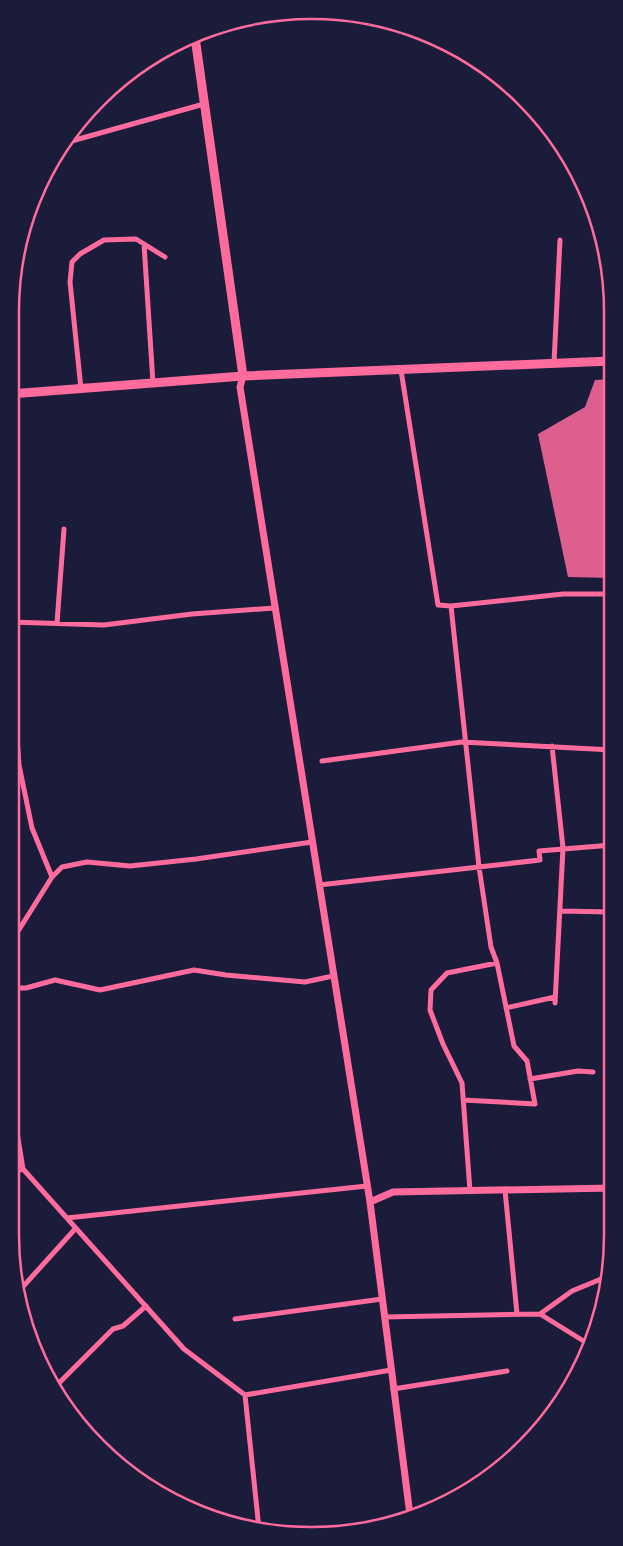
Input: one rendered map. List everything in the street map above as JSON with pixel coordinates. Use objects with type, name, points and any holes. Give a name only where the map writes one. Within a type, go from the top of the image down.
[{"type":"main road","points":[[195,43],[243,376]]},
{"type":"main road","points":[[19,393],[243,376],[604,360]]},
{"type":"street","points":[[74,140],[204,104]]},
{"type":"street","points":[[81,389],[70,282],[72,262],[80,254],[104,240],[136,239],[165,256]]},
{"type":"street","points":[[554,363],[560,240]]},
{"type":"street","points":[[144,244],[153,383]]},
{"type":"street","points":[[401,370],[438,605],[451,606],[563,594],[604,594]]},
{"type":"street","points":[[243,376],[240,387],[370,1202],[409,1511]]},
{"type":"street","points":[[57,623],[64,529]]},
{"type":"street","points":[[451,606],[479,866],[491,946],[497,963],[514,1046],[527,1061],[535,1104],[463,1100]]},
{"type":"street","points":[[19,622],[104,625],[192,614],[274,608]]},
{"type":"street","points":[[322,761],[467,742],[604,749]]},
{"type":"street","points":[[506,1008],[555,1000],[563,848],[552,746]]},
{"type":"street","points":[[19,765],[32,828],[52,878]]},
{"type":"street","points":[[19,930],[52,878],[62,867],[87,862],[130,866],[196,859],[312,842]]},
{"type":"street","points":[[319,885],[540,860],[539,851],[604,845]]},
{"type":"street","points":[[560,911],[604,912]]},
{"type":"street","points":[[470,1191],[462,1083],[443,1044],[430,1010],[431,990],[448,973],[497,963]]},
{"type":"street","points":[[19,988],[26,988],[55,980],[100,990],[194,970],[226,975],[305,982],[333,976]]},
{"type":"street","points":[[530,1079],[578,1071],[593,1072]]},
{"type":"street","points":[[19,1145],[23,1169],[184,1349],[245,1395],[391,1370]]},
{"type":"street","points":[[19,1170],[23,1169]]},
{"type":"street","points":[[67,1218],[367,1186]]},
{"type":"street","points":[[370,1202],[393,1192],[604,1188]]},
{"type":"street","points":[[505,1190],[517,1314]]},
{"type":"street","points":[[23,1286],[76,1228]]},
{"type":"street","points":[[540,1314],[572,1291],[601,1279]]},
{"type":"street","points":[[234,1319],[382,1299]]},
{"type":"street","points":[[59,1383],[113,1329],[123,1326],[146,1306]]},
{"type":"street","points":[[384,1317],[540,1314],[584,1341]]},
{"type":"street","points":[[393,1389],[508,1371]]},
{"type":"street","points":[[245,1395],[258,1523]]},
{"type":"building","points":[[604,379],[604,578],[568,577],[538,434],[585,407],[595,380]]}]
